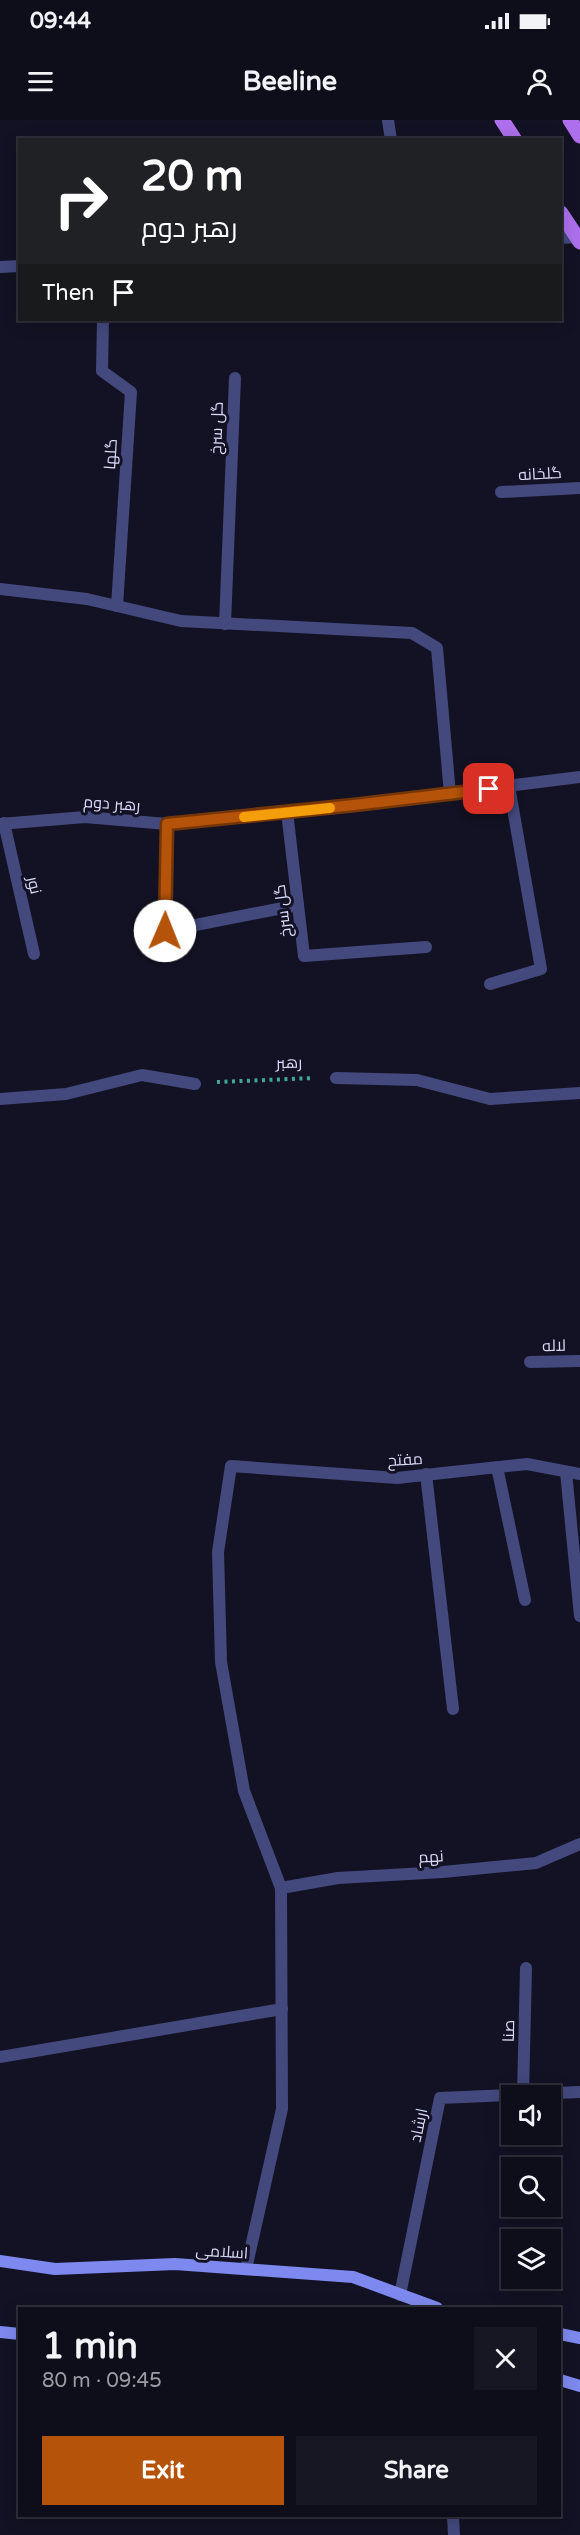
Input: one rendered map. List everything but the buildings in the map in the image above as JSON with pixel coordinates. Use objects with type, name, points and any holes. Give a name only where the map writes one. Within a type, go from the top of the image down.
[{"type":"main road","points":[[502,120],[513,138]]},
{"type":"main road","points":[[570,120],[580,136]]},
{"type":"main road","points":[[562,215],[572,239]]},
{"type":"street","points":[[388,120],[391,138]]},
{"type":"street","points":[[0,267],[18,266]]},
{"type":"street","name":"گلها","points":[[103,321],[102,371],[131,392],[117,606]]},
{"type":"street","name":"گل سرخ","points":[[225,624],[235,378]]},
{"type":"street","name":"گلخانه","points":[[501,492],[580,488]]},
{"type":"street","points":[[0,589],[87,599],[181,621],[412,633],[437,648],[450,794]]},
{"type":"street","name":"رهبر دوم","points":[[2,824],[85,816],[167,824],[450,794],[580,777]]},
{"type":"street","points":[[490,984],[541,969],[509,786]]},
{"type":"street","name":"گل سرخ","points":[[287,812],[304,956],[426,946]]},
{"type":"street","name":"نور","points":[[2,824],[33,954]]},
{"type":"street","points":[[167,824],[165,931],[298,905]]},
{"type":"street","points":[[0,1099],[66,1094],[142,1075],[195,1084]]},
{"type":"street","points":[[336,1078],[417,1080],[490,1099],[580,1093]]},
{"type":"street","name":"لاله","points":[[530,1362],[580,1361]]},
{"type":"street","name":"مفتح","points":[[281,1888],[244,1791],[221,1662],[218,1552],[231,1466],[397,1478],[527,1464],[580,1474]]},
{"type":"street","points":[[497,1467],[525,1600]]},
{"type":"street","points":[[566,1472],[580,1616]]},
{"type":"street","points":[[426,1474],[453,1709]]},
{"type":"street","name":"نهم","points":[[281,1888],[338,1878],[442,1872],[536,1863],[580,1844]]},
{"type":"street","points":[[246,2269],[282,2109],[281,1888]]},
{"type":"street","name":"صنا","points":[[524,2085],[526,1968]]},
{"type":"street","points":[[0,2057],[282,2009]]},
{"type":"street","name":"ارشاد","points":[[561,2093],[580,2092]]},
{"type":"street","name":"ارشاد","points":[[400,2295],[440,2098],[501,2096]]},
{"type":"street","name":"اسلامی","points":[[0,2261],[55,2269],[175,2264],[353,2277],[433,2307]]},
{"type":"street","points":[[1,2335],[18,2334]]},
{"type":"street","points":[[561,2334],[580,2338]]},
{"type":"street","points":[[561,2380],[580,2386]]},
{"type":"street","points":[[453,2517],[453,2535]]},
{"type":"path","name":"رهبر","points":[[195,1084],[261,1079],[336,1078]]},
{"type":"slow traffic","points":[[244,817],[330,808]]},
{"type":"route","points":[[165,931],[167,824],[489,789]]}]
